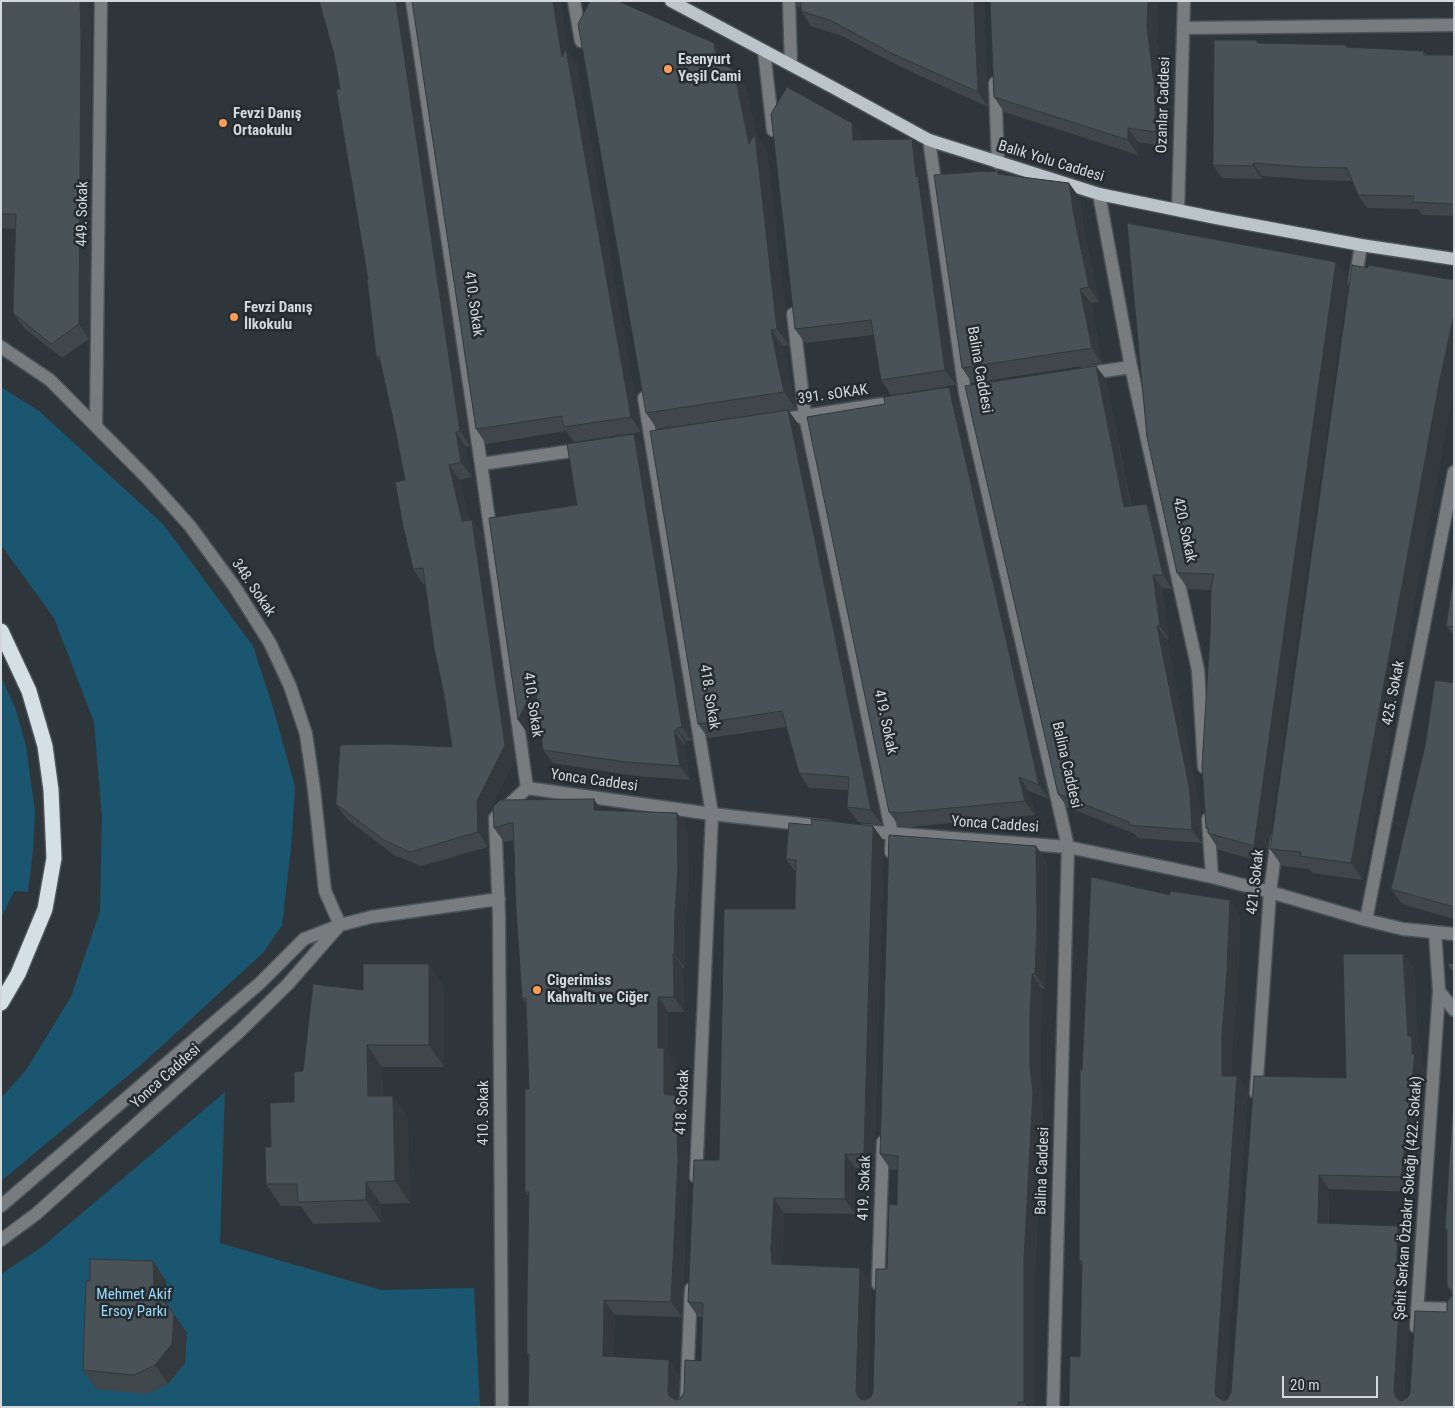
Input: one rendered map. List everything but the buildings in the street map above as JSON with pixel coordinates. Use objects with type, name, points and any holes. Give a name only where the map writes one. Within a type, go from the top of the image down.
[{"type":"highway","points":[[1,631],[29,691],[45,746],[51,790],[54,858],[45,909],[18,974],[1,1003]]},
{"type":"main road","name":"Balık Yolu Caddesi","points":[[671,1],[929,140],[998,163],[1099,194],[1361,245],[1454,258]]},
{"type":"street","name":"449. Sokak","points":[[96,426],[102,1]]},
{"type":"street","name":"410. Sokak","points":[[412,1],[527,788],[495,818],[499,899],[502,1407]]},
{"type":"street","points":[[574,1],[582,50]]},
{"type":"street","points":[[789,1],[791,66]]},
{"type":"street","name":"Ozanlar Caddesi","points":[[1178,210],[1184,1]]},
{"type":"street","points":[[1183,28],[1454,25]]},
{"type":"street","points":[[764,51],[774,140]]},
{"type":"street","points":[[994,68],[998,163]]},
{"type":"street","name":"Balina Caddesi","points":[[929,140],[965,393],[1068,847],[1053,1407]]},
{"type":"street","name":"420. Sokak","points":[[1099,194],[1131,367],[1198,670],[1205,778]]},
{"type":"street","points":[[1354,294],[1361,245]]},
{"type":"street","name":"419. Sokak","points":[[792,297],[805,416],[892,834],[891,864]]},
{"type":"street","name":"348. Sokak","points":[[1,347],[50,380],[147,478],[190,526],[234,586],[270,643],[290,686],[306,734],[325,891],[340,925]]},
{"type":"street","points":[[1072,376],[1131,367]]},
{"type":"street","name":"418. Sokak","points":[[641,381],[712,814],[695,1189]]},
{"type":"street","name":"391. sOKAK","points":[[766,422],[899,402]]},
{"type":"street","points":[[481,464],[594,448]]},
{"type":"street","name":"425. Sokak","points":[[1366,920],[1454,472]]},
{"type":"street","name":"Yonca Caddesi","points":[[527,788],[712,814],[892,834],[1068,847],[1212,877],[1403,929],[1454,934]]},
{"type":"street","points":[[1207,808],[1212,877]]},
{"type":"street","name":"421. Sokak","points":[[1254,1110],[1270,892],[1280,823]]},
{"type":"street","points":[[1,1206],[260,983],[304,938],[340,925],[371,917],[499,899]]},
{"type":"street","name":"Yonca Caddesi","points":[[1,1240],[36,1214],[239,1032],[288,984],[340,925]]},
{"type":"street","name":"Şehit Serkan Özbakır Sokağı (422. Sokak)","points":[[1416,1338],[1439,991],[1435,932]]},
{"type":"street","points":[[1439,991],[1454,1010]]},
{"type":"street","name":"419. Sokak","points":[[878,1298],[883,1130]]},
{"type":"street","points":[[686,1407],[691,1278]]},
{"type":"street","points":[[1418,1308],[1454,1309]]},
{"type":"green space","points":[[1,387],[39,411],[163,524],[253,646],[275,714],[295,787],[291,849],[282,925],[263,953],[142,1064],[1,1181],[1,1098],[26,1070],[71,997],[100,911],[102,817],[94,722],[54,618],[1,545]]},
{"type":"green space","points":[[1,677],[16,710],[26,746],[35,811],[28,892],[14,891],[1,918]]},
{"type":"green space","name":"Mehmet Akif Ersoy Parkı","points":[[225,1092],[220,1243],[381,1290],[474,1288],[480,1407],[1,1407],[1,1274],[42,1247]]},
{"type":"place","name":"Esenyurt Yeşil Cami","points":[[668,69]]},
{"type":"place","name":"Fevzi Danış Ortaokulu","points":[[223,123]]},
{"type":"place","name":"Fevzi Danış İlkokulu","points":[[234,317]]},
{"type":"place","name":"Cigerimiss Kahvaltı ve Ciğer","points":[[537,990]]}]
